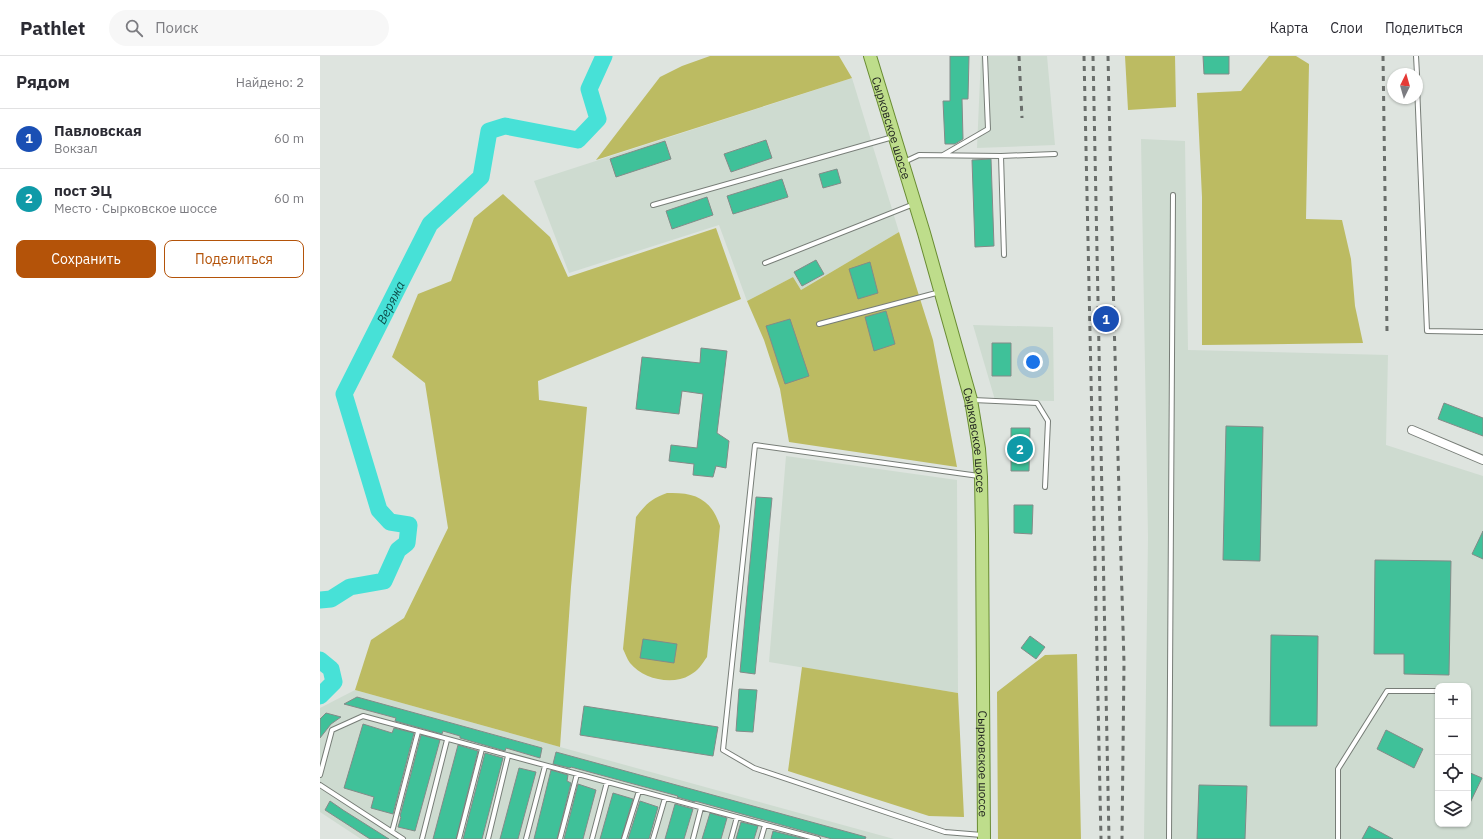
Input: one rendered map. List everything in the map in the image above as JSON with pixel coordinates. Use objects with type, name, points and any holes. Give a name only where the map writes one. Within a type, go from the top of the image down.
[{"type":"main road","name":"Сырковское шоссе","points":[[870,56],[924,233],[971,400],[979,449],[981,477],[984,837]]},
{"type":"street","points":[[1412,430],[1483,460]]},
{"type":"lane","points":[[942,156],[988,129],[985,56]]},
{"type":"lane","points":[[1416,56],[1416,68]]},
{"type":"lane","points":[[1418,104],[1427,331],[1483,332]]},
{"type":"lane","points":[[653,205],[895,136]]},
{"type":"lane","points":[[902,163],[919,156],[1001,156],[1055,154]]},
{"type":"lane","points":[[1001,156],[1004,255]]},
{"type":"lane","points":[[1169,839],[1173,195]]},
{"type":"lane","points":[[765,263],[915,204]]},
{"type":"lane","points":[[818,324],[941,292]]},
{"type":"lane","points":[[971,400],[1037,403],[1048,422],[1045,487]]},
{"type":"lane","points":[[981,477],[755,445],[724,750],[754,768],[945,832],[984,837]]},
{"type":"lane","points":[[1338,839],[1338,769],[1387,691],[1435,691]]},
{"type":"lane","points":[[320,776],[332,730],[363,716],[447,740],[818,839]]},
{"type":"lane","points":[[392,832],[418,732]]},
{"type":"lane","points":[[422,839],[447,740]]},
{"type":"lane","points":[[459,839],[482,749]]},
{"type":"lane","points":[[488,839],[508,756]]},
{"type":"lane","points":[[526,839],[545,766]]},
{"type":"lane","points":[[560,839],[577,774]]},
{"type":"lane","points":[[592,839],[607,782]]},
{"type":"lane","points":[[320,785],[403,839]]},
{"type":"lane","points":[[624,839],[639,791]]},
{"type":"lane","points":[[653,839],[665,798]]},
{"type":"lane","points":[[693,839],[701,808]]},
{"type":"lane","points":[[731,839],[737,817]]},
{"type":"lane","points":[[762,839],[765,825]]},
{"type":"lane","points":[[796,839],[798,834]]},
{"type":"shaded area","points":[[710,56],[839,56],[852,78],[596,160],[660,77],[682,66]]},
{"type":"shaded area","points":[[981,56],[1047,56],[1055,145],[977,148]]},
{"type":"shaded area","points":[[1125,56],[1175,56],[1176,107],[1128,110]]},
{"type":"shaded area","points":[[1269,56],[1296,56],[1309,64],[1306,219],[1342,220],[1351,259],[1355,306],[1363,343],[1202,345],[1202,197],[1197,93],[1241,91]]},
{"type":"shaded area","points":[[852,78],[899,232],[801,290],[793,277],[747,301],[719,225],[569,273],[534,181]]},
{"type":"shaded area","points":[[1141,139],[1185,141],[1188,350],[1388,355],[1386,445],[1483,476],[1483,839],[1144,839],[1148,537]]},
{"type":"shaded area","points":[[503,194],[550,237],[568,277],[716,228],[741,299],[538,381],[539,400],[587,407],[571,587],[560,747],[355,690],[371,640],[404,618],[448,528],[425,383],[392,357],[418,294],[451,281],[474,218]]},
{"type":"shaded area","points":[[899,232],[933,340],[957,467],[789,442],[780,389],[764,340],[747,301],[793,277],[801,290]]},
{"type":"shaded area","points":[[973,325],[1053,327],[1054,401],[995,400]]},
{"type":"shaded area","points":[[786,456],[957,480],[958,693],[769,662]]},
{"type":"shaded area","points":[[667,493],[685,494],[700,499],[712,509],[720,526],[707,657],[702,665],[693,673],[675,680],[658,679],[642,673],[629,661],[623,649],[636,517],[649,502]]},
{"type":"shaded area","points":[[1077,654],[1081,839],[998,839],[997,692],[1045,655]]},
{"type":"shaded area","points":[[802,667],[958,693],[964,817],[929,816],[788,771]]},
{"type":"shaded area","points":[[355,690],[894,839],[361,839],[320,812],[320,708]]},
{"type":"building","points":[[950,56],[969,56],[968,99],[962,99],[963,139],[955,144],[945,144],[943,101],[950,101]]},
{"type":"building","points":[[1203,56],[1229,56],[1229,74],[1204,74]]},
{"type":"building","points":[[766,140],[772,158],[731,172],[724,154]]},
{"type":"building","points":[[665,141],[671,159],[616,177],[610,159]]},
{"type":"building","points":[[991,159],[994,246],[975,247],[972,160]]},
{"type":"building","points":[[837,169],[841,183],[823,188],[819,174]]},
{"type":"building","points":[[782,179],[788,197],[733,214],[727,196]]},
{"type":"building","points":[[707,197],[713,215],[672,229],[666,211]]},
{"type":"building","points":[[816,260],[824,274],[802,286],[794,272]]},
{"type":"building","points":[[870,262],[878,293],[858,299],[849,269]]},
{"type":"building","points":[[886,311],[895,344],[874,351],[865,317]]},
{"type":"building","points":[[790,319],[809,376],[785,384],[766,326]]},
{"type":"building","points":[[992,343],[1011,343],[1011,376],[992,376]]},
{"type":"building","points":[[701,348],[727,351],[717,433],[729,441],[726,468],[716,466],[713,477],[693,475],[694,464],[669,461],[671,445],[697,448],[703,394],[682,391],[679,414],[636,409],[642,357],[700,363]]},
{"type":"building","points":[[1444,403],[1483,418],[1483,436],[1438,419]]},
{"type":"building","points":[[1226,426],[1263,427],[1260,561],[1223,560]]},
{"type":"building","points":[[1011,428],[1030,428],[1029,471],[1011,471]]},
{"type":"building","points":[[756,497],[772,498],[755,674],[740,672]]},
{"type":"building","points":[[1014,505],[1033,505],[1032,534],[1014,533]]},
{"type":"building","points":[[1483,531],[1483,559],[1472,554]]},
{"type":"building","points":[[1375,560],[1451,561],[1449,675],[1404,674],[1404,654],[1374,654]]},
{"type":"building","points":[[1271,635],[1318,636],[1317,726],[1270,726]]},
{"type":"building","points":[[1030,636],[1045,647],[1036,659],[1021,648]]},
{"type":"building","points":[[643,639],[677,644],[674,663],[640,658]]},
{"type":"building","points":[[739,689],[757,690],[753,732],[736,731]]},
{"type":"building","points":[[357,697],[542,748],[540,758],[506,748],[505,751],[460,738],[460,736],[443,731],[442,734],[395,721],[396,718],[344,704]]},
{"type":"building","points":[[584,706],[718,727],[713,756],[580,735]]},
{"type":"building","points":[[326,713],[341,717],[331,724],[320,738],[320,719]]},
{"type":"building","points":[[363,724],[392,733],[394,728],[414,733],[393,814],[371,808],[374,797],[344,788]]},
{"type":"building","points":[[1386,730],[1423,749],[1414,768],[1377,749]]},
{"type":"building","points":[[421,735],[440,740],[415,831],[398,827]]},
{"type":"building","points":[[458,745],[478,751],[456,839],[433,839]]},
{"type":"building","points":[[556,752],[866,837],[865,839],[832,839],[571,767],[553,764]]},
{"type":"building","points":[[485,753],[503,758],[482,839],[463,839]]},
{"type":"building","points":[[519,768],[536,772],[518,839],[500,839]]},
{"type":"building","points":[[551,770],[568,775],[567,781],[571,783],[557,839],[534,839]]},
{"type":"building","points":[[1471,773],[1482,778],[1471,801]]},
{"type":"building","points":[[578,784],[596,790],[583,839],[564,839]]},
{"type":"building","points":[[1199,785],[1247,786],[1245,839],[1197,839]]},
{"type":"building","points":[[613,793],[633,799],[621,839],[600,839]]},
{"type":"building","points":[[330,801],[389,839],[370,839],[325,810]]},
{"type":"building","points":[[640,801],[658,807],[649,839],[628,839]]},
{"type":"building","points":[[675,804],[693,809],[684,839],[665,839]]},
{"type":"building","points":[[710,813],[727,818],[721,839],[702,839]]},
{"type":"building","points":[[741,822],[758,826],[754,839],[736,839]]},
{"type":"building","points":[[1369,826],[1393,839],[1362,839]]},
{"type":"building","points":[[773,831],[805,839],[771,839]]},
{"type":"waterway","name":"Веряжа","points":[[320,600],[331,599],[350,587],[384,581],[398,550],[407,543],[409,525],[390,522],[379,510],[344,394],[430,224],[481,177],[489,131],[505,126],[578,140],[598,119],[589,89],[604,56]]},
{"type":"waterway","name":"Веряжа","points":[[320,660],[331,669],[334,682],[320,696]]},
{"type":"railway","points":[[1019,56],[1022,118]]},
{"type":"railway","points":[[1084,56],[1101,839]]},
{"type":"railway","points":[[1093,56],[1109,839]]},
{"type":"railway","points":[[1108,56],[1124,663],[1122,839]]},
{"type":"railway","points":[[1383,56],[1387,331]]},
{"type":"place","name":"Павловская","points":[[1106,319]]},
{"type":"place","name":"пост ЭЦ","points":[[1020,449]]}]
